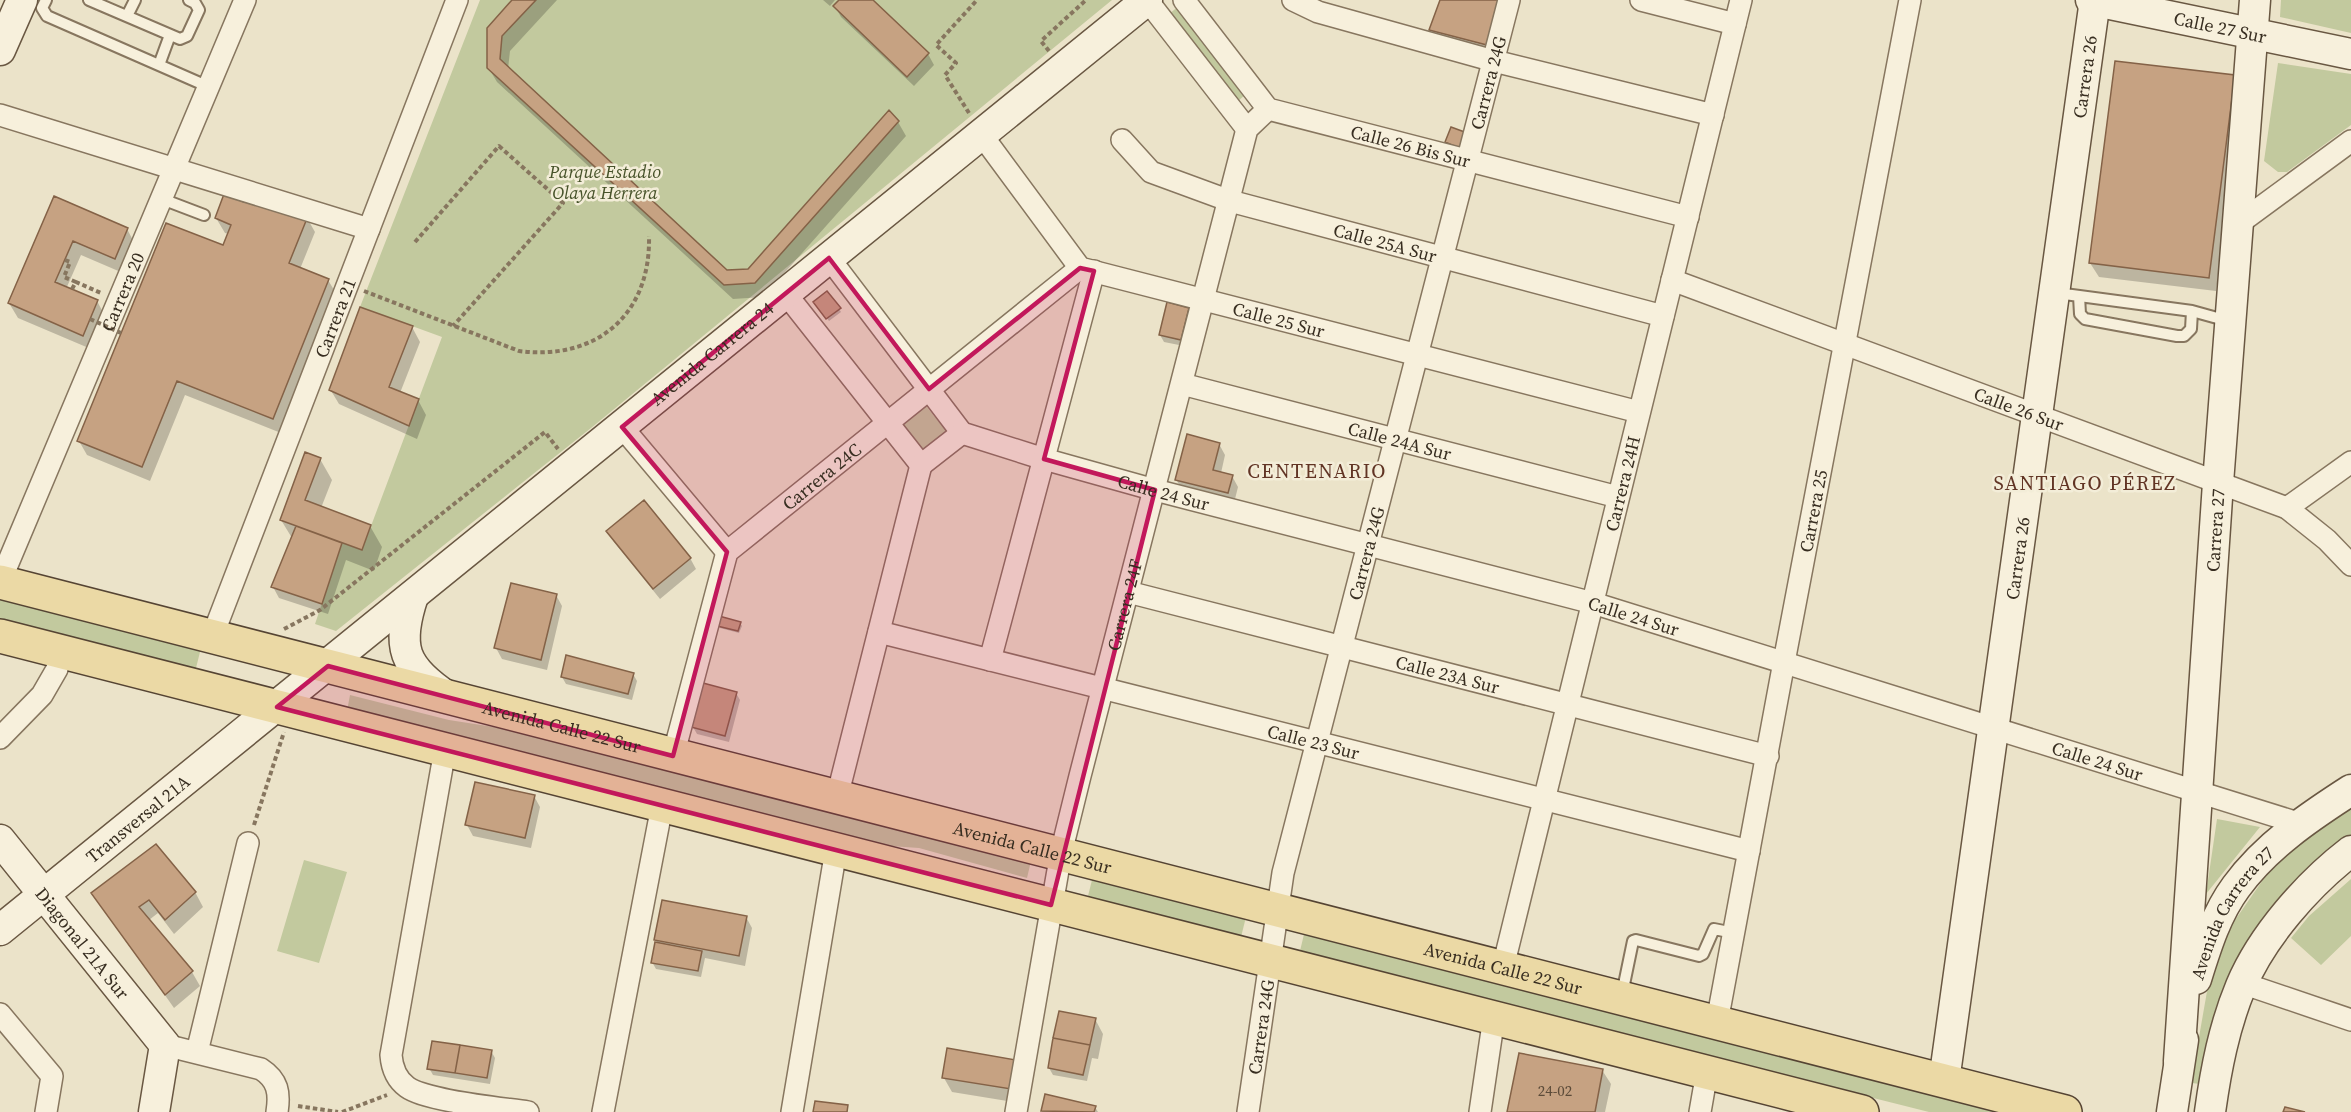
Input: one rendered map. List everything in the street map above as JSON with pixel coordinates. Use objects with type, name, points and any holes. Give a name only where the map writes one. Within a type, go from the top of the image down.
[{"type":"main road","points":[[0,50],[22,0]]},
{"type":"main road","name":"Avenida Carrera 24","points":[[281,717],[328,666],[1147,0]]},
{"type":"main road","name":"Calle 27 Sur","points":[[2094,0],[2351,54]]},
{"type":"main road","name":"Carrera 26","points":[[1944,1081],[2037,415],[2066,294],[2094,0]]},
{"type":"main road","name":"Carrera 27","points":[[2180,1060],[2218,483],[2255,0]]},
{"type":"main road","name":"Avenida Calle 22 Sur","points":[[0,582],[2065,1112]]},
{"type":"main road","points":[[413,596],[404,628],[404,642],[408,658],[428,684],[448,697]]},
{"type":"main road","points":[[0,636],[281,717],[445,750],[1862,1112]]},
{"type":"main road","name":"Transversal 21A","points":[[0,930],[281,717]]},
{"type":"main road","name":"Avenida Carrera 27","points":[[2172,1112],[2194,985],[2207,943],[2221,912],[2235,887],[2254,866],[2301,824],[2351,790]]},
{"type":"main road","name":"Diagonal 21A Sur","points":[[0,840],[165,1045]]},
{"type":"main road","points":[[2210,1112],[2222,1044],[2242,983],[2262,949],[2288,913],[2319,878],[2351,851]]},
{"type":"main road","points":[[154,1112],[165,1045]]},
{"type":"street","name":"Carrera 20","points":[[0,582],[245,0]]},
{"type":"street","name":"Carrera 21","points":[[212,637],[457,0]]},
{"type":"street","points":[[1147,0],[1246,129],[1268,110],[1184,0]]},
{"type":"street","points":[[1293,0],[1318,12],[1494,61],[1713,115]]},
{"type":"street","name":"Carrera 24G","points":[[1248,1112],[1283,873],[1469,162],[1509,0]]},
{"type":"street","points":[[1641,0],[1735,24]]},
{"type":"street","name":"Carrera 24H","points":[[1503,967],[1741,0]]},
{"type":"street","name":"Carrera 25","points":[[1717,1022],[1911,0]]},
{"type":"street","name":"Calle 26 Bis Sur","points":[[1268,110],[1688,217]]},
{"type":"street","points":[[0,115],[369,229]]},
{"type":"street","name":"Carrera 24F","points":[[1016,1112],[1061,853],[1230,201],[1246,129]]},
{"type":"street","points":[[981,134],[1087,270],[1044,459],[990,660]]},
{"type":"street","name":"Calle 25A Sur","points":[[1122,140],[1150,172],[1230,201],[1663,316]]},
{"type":"street","points":[[2238,224],[2351,141]]},
{"type":"street","points":[[829,258],[962,432],[921,465],[837,797]]},
{"type":"street","name":"Calle 25 Sur","points":[[1087,270],[1639,412]]},
{"type":"street","name":"Carrera 24C","points":[[727,552],[929,389],[1087,270]]},
{"type":"street","name":"Calle 26 Sur","points":[[1672,280],[2287,508],[2327,540],[2351,564]]},
{"type":"street","points":[[786,294],[921,465]]},
{"type":"street","name":"Calle 24A Sur","points":[[1182,384],[1618,497]]},
{"type":"street","points":[[622,427],[727,552],[673,756]]},
{"type":"street","name":"Calle 24 Sur","points":[[962,432],[1044,459],[1155,490],[1593,603],[2301,824]]},
{"type":"street","points":[[2287,508],[2351,462]]},
{"type":"street","name":"Calle 23A Sur","points":[[1128,592],[1768,756]]},
{"type":"street","name":"Calle 23 Sur","points":[[879,632],[1749,851]]},
{"type":"street","points":[[0,738],[42,695],[57,669]]},
{"type":"street","points":[[445,750],[391,1055],[394,1072],[407,1087],[427,1096],[528,1112]]},
{"type":"street","points":[[603,1112],[662,806]]},
{"type":"street","points":[[197,1052],[248,843]]},
{"type":"street","points":[[792,1112],[836,850]]},
{"type":"street","points":[[2242,983],[2351,1020]]},
{"type":"street","points":[[0,1014],[52,1076],[46,1112]]},
{"type":"street","points":[[1480,1112],[1494,1017]]},
{"type":"street","points":[[165,1045],[261,1069],[271,1075],[276,1082],[278,1108]]},
{"type":"street","points":[[1700,1112],[1707,1072]]},
{"type":"lane","points":[[46,0],[42,8],[47,16],[209,87]]},
{"type":"lane","points":[[89,0],[180,39],[186,36],[199,10],[195,3],[189,0]]},
{"type":"lane","points":[[126,16],[135,0]]},
{"type":"lane","points":[[159,65],[170,35]]},
{"type":"lane","points":[[162,199],[204,215]]},
{"type":"lane","points":[[2066,294],[2085,319],[2177,336],[2184,336],[2191,329],[2192,311]]},
{"type":"lane","points":[[2066,294],[2192,311],[2230,322]]},
{"type":"lane","points":[[1621,997],[1633,941],[1699,956],[1703,954],[1714,929],[1734,933]]},
{"type":"path","points":[[977,0],[936,45],[956,63],[945,75],[981,134]]},
{"type":"path","points":[[1054,58],[1041,41],[1086,0]]},
{"type":"path","points":[[415,242],[500,146],[563,203],[453,326]]},
{"type":"path","points":[[348,284],[519,351],[540,354],[574,350],[612,328],[630,309],[645,274],[649,256],[648,236]]},
{"type":"path","points":[[65,260],[69,262],[64,277],[118,300]]},
{"type":"path","points":[[72,289],[76,282]]},
{"type":"path","points":[[90,319],[121,333]]},
{"type":"path","points":[[282,630],[320,610],[545,432],[560,452]]},
{"type":"path","points":[[248,843],[281,717]]},
{"type":"path","points":[[278,1108],[340,1112],[407,1087]]},
{"type":"highlighted area","points":[[829,258],[929,389],[1080,268],[1094,271],[1044,459],[1155,490],[1051,905],[277,707],[328,666],[673,756],[727,552],[622,427]]},
{"type":"green space","name":"Parque Estadio Olaya Herrera","points":[[480,0],[1112,0],[591,428],[336,631],[315,624],[342,543],[362,550],[442,337],[360,307]]},
{"type":"green space","points":[[2281,0],[2351,0],[2351,33],[2280,17]]},
{"type":"green space","points":[[1179,6],[1246,94],[1237,102],[1169,14]]},
{"type":"green space","points":[[2278,63],[2351,74],[2351,125],[2287,172],[2278,172],[2264,161]]},
{"type":"green space","points":[[926,406],[947,432],[924,451],[903,425]]},
{"type":"green space","points":[[0,598],[201,648],[195,672],[0,623]]},
{"type":"green space","points":[[350,695],[449,720],[513,730],[1031,861],[1027,878],[919,848],[876,845],[347,711]]},
{"type":"green space","points":[[2351,805],[2351,837],[2333,850],[2201,1084],[2191,1083],[2209,980],[2233,923],[2267,874],[2295,846]]},
{"type":"green space","points":[[2217,819],[2260,827],[2206,894]]},
{"type":"green space","points":[[304,860],[347,872],[319,963],[277,951]]},
{"type":"green space","points":[[1093,876],[1247,913],[1241,937],[1087,900]]},
{"type":"green space","points":[[2351,879],[2351,936],[2321,965],[2291,938],[2309,916]]},
{"type":"green space","points":[[1305,930],[2008,1112],[1929,1112],[1547,1016],[1300,951]]},
{"type":"building","points":[[512,0],[536,0],[502,36],[500,59],[727,270],[748,269],[889,110],[899,121],[755,283],[724,285],[487,68],[487,28]]},
{"type":"building","points":[[839,0],[873,0],[929,53],[907,77],[833,6]]},
{"type":"building","points":[[1440,0],[1500,0],[1487,45],[1429,30]]},
{"type":"building","points":[[2115,61],[2235,75],[2209,278],[2089,263]]},
{"type":"building","points":[[1451,127],[1470,134],[1466,145],[1459,148],[1445,142]]},
{"type":"building","points":[[248,192],[308,216],[289,263],[329,279],[273,419],[177,381],[142,467],[77,441],[166,223],[223,245],[231,225],[215,218],[224,194],[244,202]]},
{"type":"building","points":[[54,196],[128,228],[115,259],[73,241],[55,282],[98,300],[83,336],[8,303]]},
{"type":"building","points":[[827,291],[841,308],[826,319],[813,302]]},
{"type":"building","points":[[1167,302],[1189,308],[1181,340],[1159,335]]},
{"type":"building","points":[[360,307],[413,326],[389,387],[419,399],[409,426],[329,390]]},
{"type":"building","points":[[1187,434],[1220,443],[1213,470],[1233,475],[1228,493],[1175,480]]},
{"type":"building","points":[[305,452],[321,458],[305,500],[371,525],[362,550],[280,520]]},
{"type":"building","points":[[644,500],[691,558],[653,589],[606,531]]},
{"type":"building","points":[[296,526],[342,543],[322,604],[271,587]]},
{"type":"building","points":[[511,583],[557,594],[541,660],[494,648]]},
{"type":"building","points":[[719,616],[741,622],[738,631],[717,626]]},
{"type":"building","points":[[566,655],[634,673],[628,694],[561,677]]},
{"type":"building","points":[[703,683],[737,692],[725,736],[691,727]]},
{"type":"building","points":[[475,782],[535,795],[525,838],[465,825]]},
{"type":"building","points":[[156,844],[196,892],[165,920],[149,900],[139,907],[193,971],[165,995],[91,893]]},
{"type":"building","points":[[662,900],[747,916],[739,956],[654,940]]},
{"type":"building","points":[[655,942],[702,951],[698,971],[651,963]]},
{"type":"building","points":[[1059,1011],[1096,1018],[1090,1045],[1053,1038]]},
{"type":"building","points":[[1053,1038],[1090,1045],[1083,1075],[1048,1068]]},
{"type":"building","points":[[432,1041],[460,1045],[455,1073],[427,1069]]},
{"type":"building","points":[[460,1045],[492,1050],[487,1078],[455,1073]]},
{"type":"building","points":[[947,1048],[1016,1060],[1011,1089],[942,1078]]},
{"type":"building","points":[[1519,1053],[1603,1069],[1595,1112],[1507,1112]]},
{"type":"building","points":[[1045,1094],[1096,1106],[1094,1112],[1041,1111]]},
{"type":"building","points":[[815,1101],[848,1105],[847,1112],[813,1112]]},
{"type":"building","points":[[2285,1107],[2305,1112],[2283,1112]]},
{"type":"district","name":"CENTENARIO","points":[[1317,471]]},
{"type":"district","name":"SANTIAGO PÉREZ","points":[[2085,483]]}]
